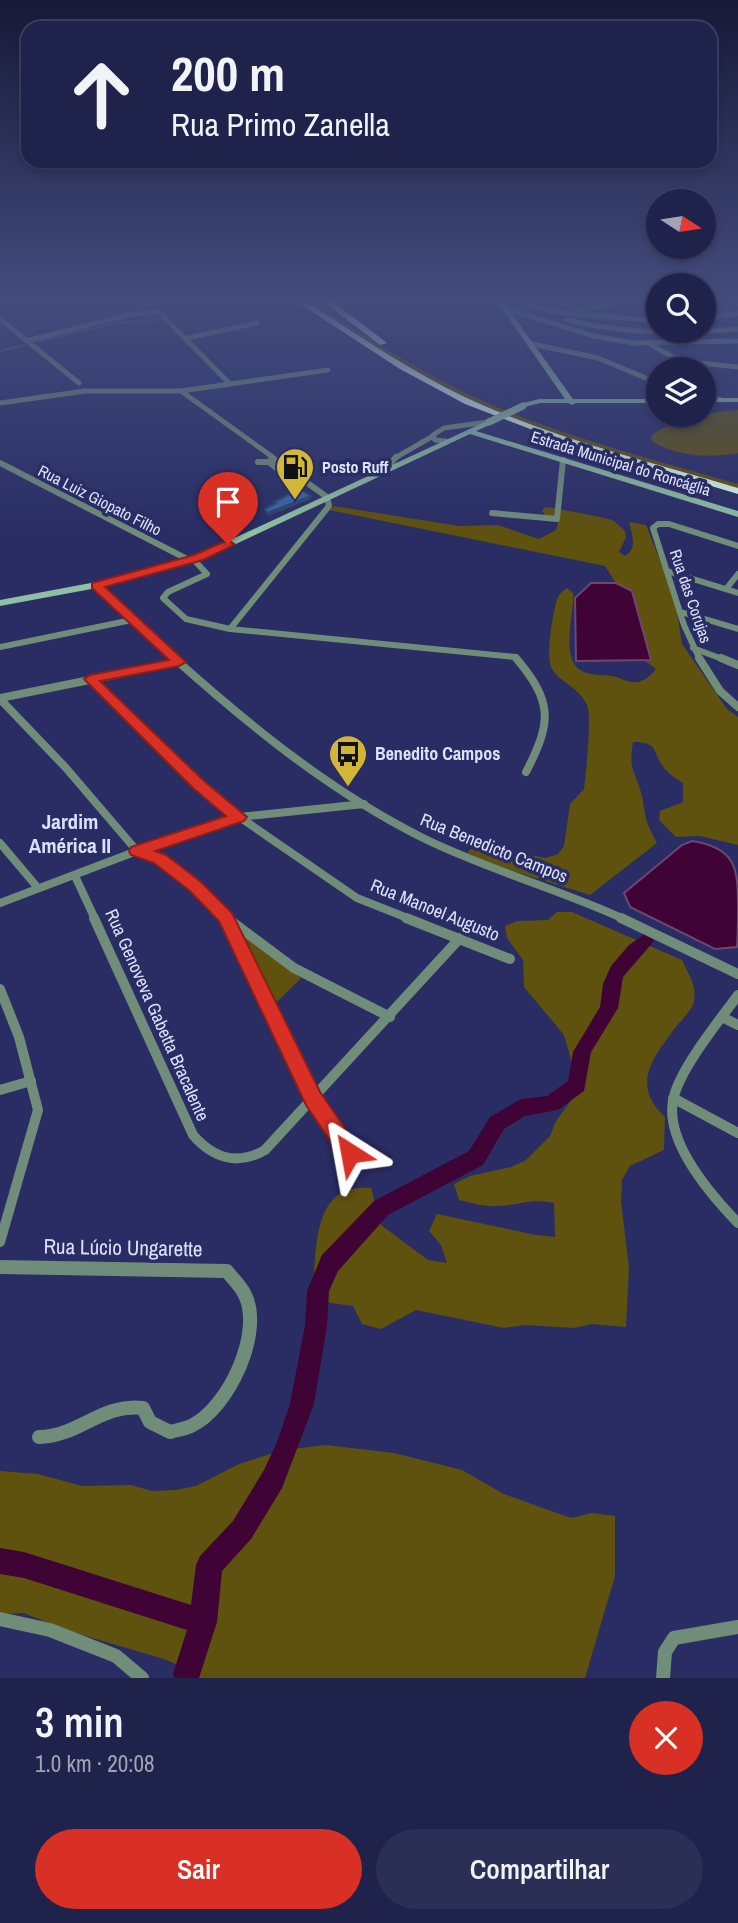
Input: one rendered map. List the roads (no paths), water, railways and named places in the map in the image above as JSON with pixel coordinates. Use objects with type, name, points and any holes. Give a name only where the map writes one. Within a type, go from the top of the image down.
[{"type":"highway","points":[[424,378],[516,422],[602,451],[738,491]]},
{"type":"highway","points":[[442,378],[506,409],[581,436],[738,482]]},
{"type":"main road","points":[[0,604],[97,585],[191,559],[385,470]]},
{"type":"street","points":[[67,378],[76,386],[93,391],[181,391],[270,378]]},
{"type":"street","points":[[225,378],[230,384]]},
{"type":"street","points":[[555,378],[572,403]]},
{"type":"street","points":[[0,403],[68,393],[76,386]]},
{"type":"street","points":[[57,394],[76,386]]},
{"type":"street","points":[[181,391],[327,498],[329,506],[230,629]]},
{"type":"street","points":[[716,398],[722,400]]},
{"type":"street","points":[[716,400],[738,400]]},
{"type":"street","points":[[385,470],[539,401],[646,401]]},
{"type":"street","points":[[385,470],[397,456],[444,428],[489,422]]},
{"type":"street","points":[[455,426],[465,433]]},
{"type":"street","name":"Estrada Municipal do Roncáglia","points":[[465,433],[738,514]]},
{"type":"street","points":[[433,436],[435,440],[446,442]]},
{"type":"street","points":[[492,513],[557,519],[563,460]]},
{"type":"street","points":[[258,462],[269,462],[287,477]]},
{"type":"street","name":"Rua Luiz Giopato Filho","points":[[0,463],[82,507],[191,559]]},
{"type":"street","name":"Rua das Corujas","points":[[738,546],[669,524],[658,524],[653,528],[693,648],[713,681],[738,707]]},
{"type":"street","points":[[191,559],[206,574],[168,592],[163,598],[186,619],[230,629],[515,657],[532,676],[545,702],[548,721],[545,738],[526,772]]},
{"type":"street","points":[[667,571],[738,593]]},
{"type":"street","points":[[726,589],[738,574]]},
{"type":"street","name":"Rua Benedicto Campos","points":[[97,585],[179,662],[294,757],[407,830],[452,852],[547,886],[621,918],[738,974]]},
{"type":"street","points":[[681,612],[738,629]]},
{"type":"street","points":[[0,647],[132,620]]},
{"type":"street","points":[[693,648],[738,665]]},
{"type":"street","points":[[0,699],[179,662]]},
{"type":"street","name":"Rua Manoel Augusto","points":[[90,679],[198,785],[239,817],[357,898],[510,959]]},
{"type":"street","points":[[0,699],[66,768],[137,851],[160,859],[226,917],[293,968],[390,1017]]},
{"type":"street","points":[[0,903],[137,851],[239,817],[365,804]]},
{"type":"street","points":[[0,843],[37,888]]},
{"type":"street","name":"Rua Genoveva Gabetta Bracalente","points":[[75,876],[193,1135],[201,1146],[226,1158],[243,1160],[255,1157],[390,1017],[460,938]]},
{"type":"street","points":[[226,917],[313,1099],[350,1153]]},
{"type":"street","points":[[0,989],[19,1037],[38,1110],[0,1242]]},
{"type":"street","points":[[738,995],[677,1085],[673,1098],[674,1127],[686,1154],[719,1204],[738,1223]]},
{"type":"street","points":[[724,1018],[738,1025]]},
{"type":"street","points":[[0,1090],[31,1081]]},
{"type":"street","points":[[673,1098],[738,1133]]},
{"type":"street","name":"Rua Lúcio Ungarette","points":[[0,1267],[227,1272],[242,1286],[248,1300],[250,1336],[245,1354],[218,1405],[199,1422],[183,1430],[165,1430],[150,1423],[142,1408],[121,1405],[65,1434],[53,1438],[39,1437]]},
{"type":"street","points":[[0,1619],[50,1630],[105,1652],[116,1657],[142,1678]]},
{"type":"street","points":[[663,1678],[665,1652],[674,1638],[738,1627]]},
{"type":"waterway","points":[[203,1622],[209,1565],[242,1530],[273,1479],[288,1444],[302,1404],[316,1325],[318,1291],[330,1263],[381,1208],[476,1158],[497,1123],[521,1108],[551,1104],[577,1085],[579,1060],[585,1045],[609,1008],[614,977],[625,960],[645,941]]},
{"type":"waterway","points":[[0,1561],[24,1565],[203,1622]]},
{"type":"waterway","points":[[187,1674],[203,1622]]},
{"type":"place","name":"Posto Ruff","points":[[295,501]]},
{"type":"place","name":"Benedito Campos","points":[[348,788]]},
{"type":"district","name":"Jardim América II","points":[[70,834]]}]
